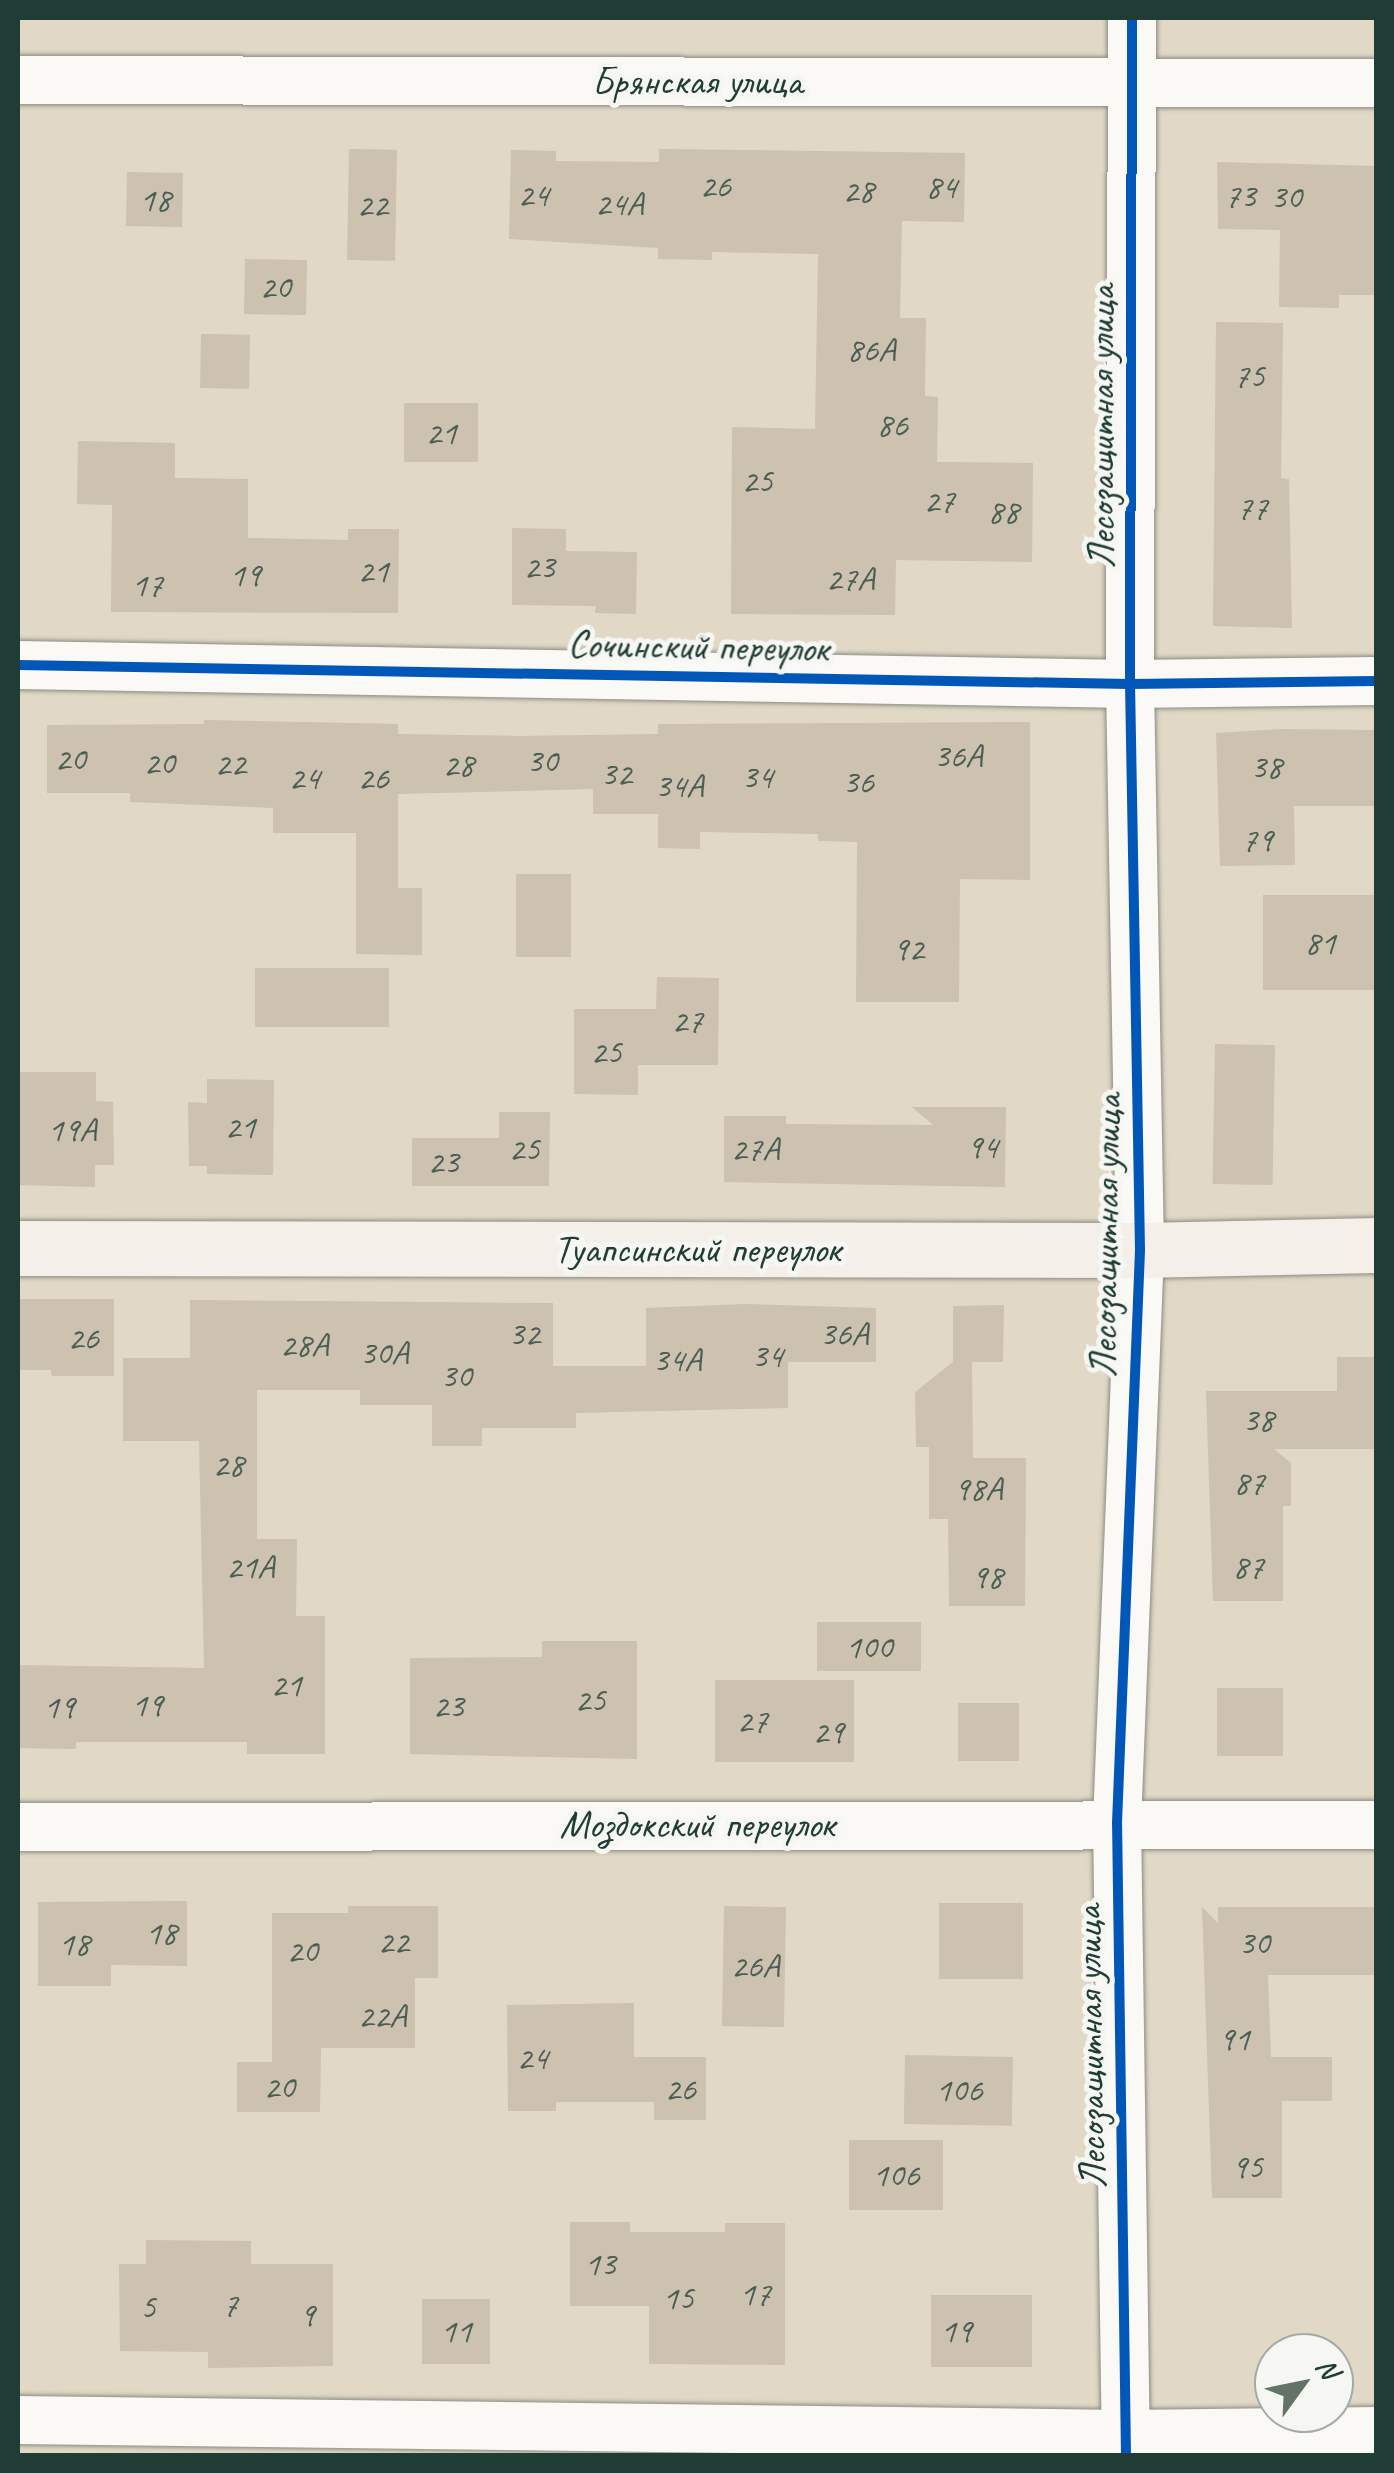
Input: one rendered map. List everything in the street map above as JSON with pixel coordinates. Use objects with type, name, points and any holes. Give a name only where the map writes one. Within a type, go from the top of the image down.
[{"type":"street","name":"Лесозащитная улица","points":[[1126,2445],[1117,1823],[1140,1250],[1130,684],[1132,18]]},
{"type":"street","name":"Брянская улица","points":[[18,80],[1376,83]]},
{"type":"street","name":"Сочинский переулок","points":[[18,665],[1130,684],[1376,681]]},
{"type":"street","name":"Туапсинский переулок","points":[[18,1248],[1140,1250],[1376,1245]]},
{"type":"street","name":"Моздокский переулок","points":[[18,1827],[1376,1825]]},
{"type":"street","points":[[18,2420],[1126,2445],[1376,2431]]},
{"type":"building","points":[[349,149],[397,150],[395,261],[347,260]]},
{"type":"building","points":[[659,149],[965,153],[964,222],[902,221],[900,318],[926,318],[925,396],[938,397],[937,462],[1033,463],[1032,562],[896,560],[895,615],[731,614],[732,427],[815,429],[818,254],[712,252],[712,260],[658,259],[658,248],[509,239],[511,150],[556,151],[556,161],[659,162]]},
{"type":"building","points":[[1217,162],[1376,166],[1376,295],[1339,295],[1339,308],[1279,307],[1280,230],[1218,229]]},
{"type":"building","points":[[127,172],[183,173],[182,227],[126,226]]},
{"type":"building","points":[[245,259],[307,260],[306,315],[244,314]]},
{"type":"building","points":[[1216,322],[1283,323],[1281,478],[1289,479],[1292,628],[1213,626]]},
{"type":"building","points":[[201,334],[250,335],[249,389],[200,388]]},
{"type":"building","points":[[404,403],[478,403],[478,462],[404,462]]},
{"type":"building","points":[[78,441],[175,443],[175,478],[248,479],[248,538],[348,540],[348,529],[399,529],[398,613],[111,612],[112,505],[77,504]]},
{"type":"building","points":[[512,528],[566,529],[566,551],[637,552],[636,614],[595,613],[596,606],[512,605]]},
{"type":"building","points":[[204,720],[398,724],[398,734],[519,736],[658,734],[658,724],[1030,722],[1030,880],[960,879],[959,1002],[856,1002],[857,842],[818,841],[818,834],[700,832],[700,849],[658,848],[658,814],[593,814],[593,789],[398,794],[398,888],[422,888],[422,955],[356,954],[356,833],[273,833],[273,808],[130,802],[130,793],[47,793],[47,725],[204,724]]},
{"type":"building","points":[[1376,730],[1376,806],[1294,806],[1295,865],[1220,866],[1216,733]]},
{"type":"building","points":[[516,874],[571,874],[571,957],[516,957]]},
{"type":"building","points":[[1263,895],[1376,895],[1376,990],[1263,990]]},
{"type":"building","points":[[255,968],[389,968],[389,1027],[255,1027]]},
{"type":"building","points":[[657,977],[719,978],[718,1065],[638,1065],[638,1095],[574,1094],[574,1009],[656,1009]]},
{"type":"building","points":[[1215,1044],[1275,1045],[1273,1185],[1213,1184]]},
{"type":"building","points":[[18,1072],[96,1072],[96,1101],[113,1102],[114,1165],[95,1165],[95,1187],[18,1185]]},
{"type":"building","points":[[207,1079],[274,1080],[273,1175],[207,1174],[207,1166],[189,1166],[188,1102],[207,1103]]},
{"type":"building","points":[[912,1107],[1006,1107],[1005,1187],[724,1182],[724,1116],[786,1116],[786,1124],[933,1125]]},
{"type":"building","points":[[499,1112],[550,1112],[549,1186],[412,1186],[412,1138],[499,1138]]},
{"type":"building","points":[[18,1299],[114,1299],[114,1376],[52,1376],[51,1370],[18,1370]]},
{"type":"building","points":[[190,1300],[553,1303],[553,1366],[646,1366],[646,1308],[745,1304],[876,1308],[876,1362],[788,1362],[788,1408],[576,1413],[576,1428],[482,1428],[482,1446],[432,1446],[432,1405],[360,1405],[360,1390],[257,1390],[257,1539],[297,1539],[296,1616],[325,1616],[325,1754],[247,1754],[247,1742],[76,1742],[76,1749],[18,1748],[18,1665],[204,1668],[199,1441],[123,1441],[123,1358],[190,1358]]},
{"type":"building","points":[[1004,1305],[1003,1362],[972,1362],[973,1458],[1026,1458],[1025,1606],[949,1606],[948,1519],[929,1519],[929,1447],[916,1447],[915,1392],[953,1362],[953,1306]]},
{"type":"building","points":[[1337,1357],[1376,1357],[1376,1449],[1274,1449],[1291,1463],[1291,1506],[1283,1506],[1283,1601],[1213,1601],[1206,1391],[1337,1391]]},
{"type":"building","points":[[817,1622],[921,1622],[921,1671],[817,1671]]},
{"type":"building","points":[[542,1641],[637,1641],[637,1759],[410,1754],[410,1658],[542,1657]]},
{"type":"building","points":[[715,1680],[854,1680],[854,1762],[715,1762]]},
{"type":"building","points":[[1217,1688],[1283,1688],[1283,1756],[1217,1756]]},
{"type":"building","points":[[958,1703],[1019,1703],[1019,1761],[958,1761]]},
{"type":"building","points":[[187,1901],[187,1966],[111,1965],[111,1986],[38,1986],[38,1902]]},
{"type":"building","points":[[939,1903],[1023,1903],[1023,1979],[939,1979]]},
{"type":"building","points":[[348,1906],[438,1906],[438,1978],[415,1978],[415,2048],[321,2048],[320,2112],[237,2112],[237,2062],[272,2062],[272,1913],[348,1913]]},
{"type":"building","points":[[724,1906],[786,1907],[784,2027],[722,2026]]},
{"type":"building","points":[[1202,1907],[1218,1923],[1218,1907],[1376,1907],[1376,1975],[1268,1975],[1271,2057],[1332,2057],[1332,2101],[1282,2101],[1282,2198],[1212,2198]]},
{"type":"building","points":[[634,2003],[634,2057],[706,2057],[706,2120],[654,2120],[654,2102],[556,2102],[556,2111],[508,2111],[507,2005]]},
{"type":"building","points":[[905,2055],[1013,2057],[1012,2126],[904,2124]]},
{"type":"building","points":[[849,2140],[943,2140],[943,2210],[849,2210]]},
{"type":"building","points":[[570,2222],[630,2222],[630,2232],[725,2232],[725,2223],[785,2223],[785,2365],[649,2364],[649,2306],[570,2306]]},
{"type":"building","points":[[146,2240],[251,2241],[251,2264],[333,2264],[333,2366],[208,2368],[208,2352],[120,2351],[119,2264],[146,2264]]},
{"type":"building","points":[[931,2295],[1032,2295],[1032,2367],[931,2367]]},
{"type":"building","points":[[422,2299],[490,2299],[490,2364],[422,2364]]},
{"type":"cycle path","points":[[1126,2456],[1117,1823],[1140,1250],[1130,684],[1132,18]]},
{"type":"cycle path","points":[[18,665],[1130,684],[1376,681]]}]
